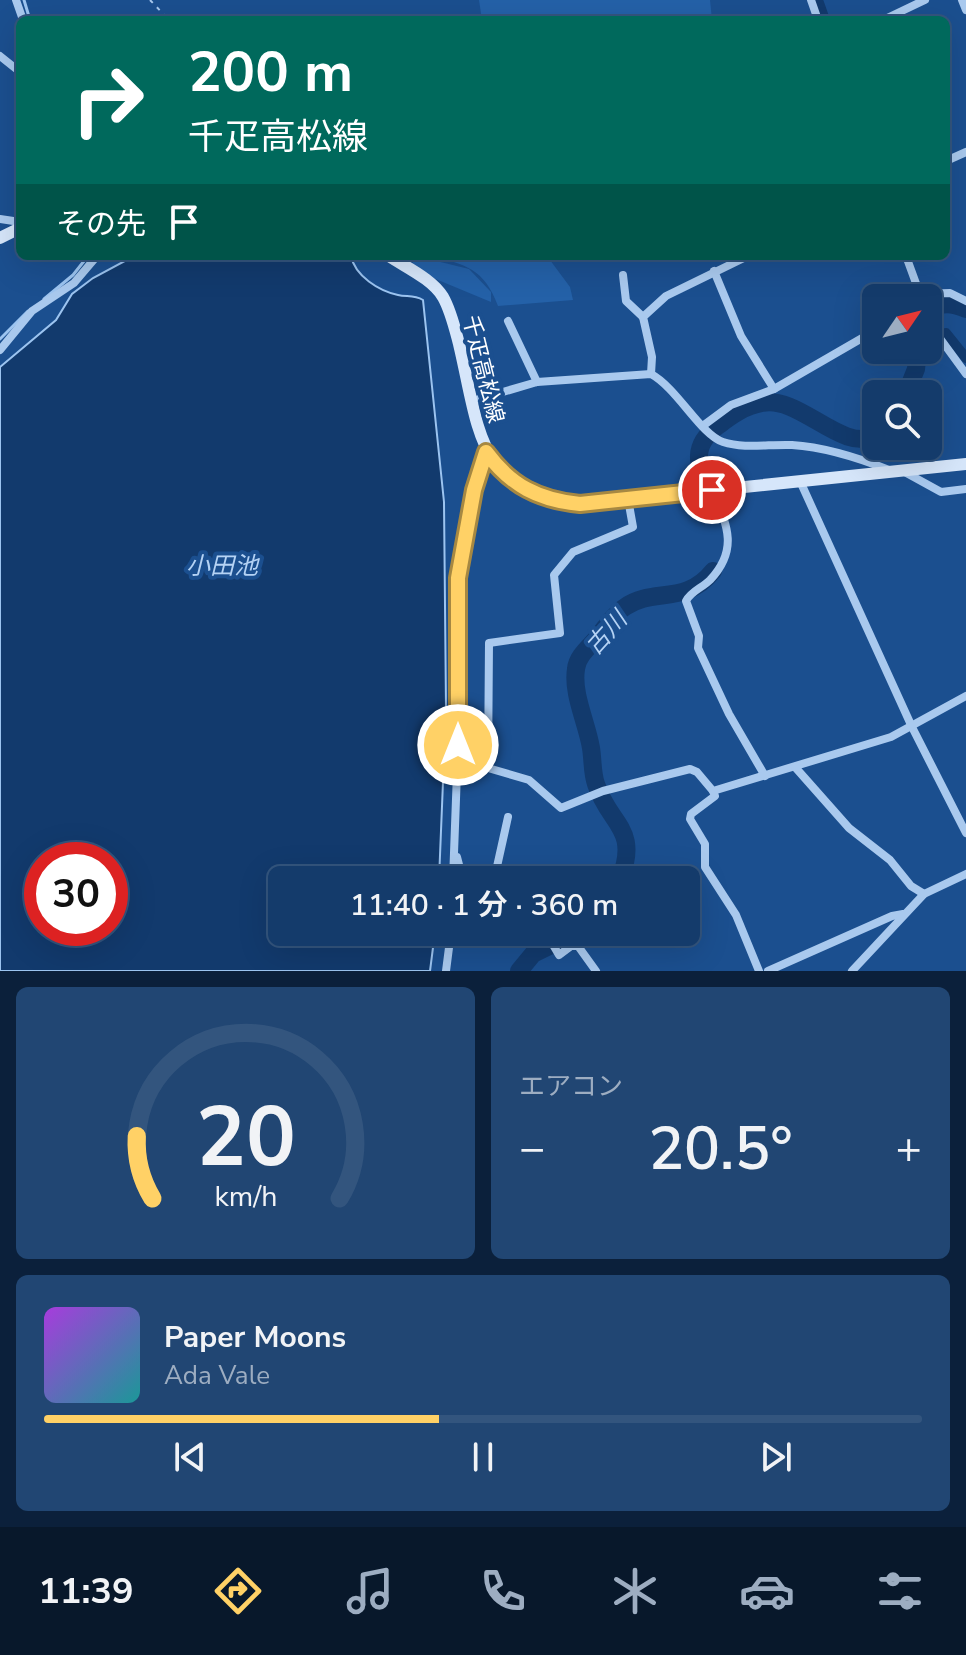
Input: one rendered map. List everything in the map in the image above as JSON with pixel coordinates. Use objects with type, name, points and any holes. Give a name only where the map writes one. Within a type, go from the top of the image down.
[{"type":"main road","name":"千疋高松線","points":[[395,260],[433,284],[442,295],[453,324],[486,452],[510,480],[532,494],[580,504],[966,464]]},
{"type":"street","points":[[891,16],[925,0]]},
{"type":"street","points":[[962,0],[966,10]]},
{"type":"street","points":[[0,56],[16,69]]},
{"type":"street","points":[[0,350],[32,311],[74,283],[94,260]]},
{"type":"street","points":[[643,317],[666,296],[739,260]]},
{"type":"street","points":[[907,260],[916,284]]},
{"type":"street","points":[[714,271],[741,336],[774,389]]},
{"type":"street","points":[[623,275],[626,301],[643,317],[652,357],[651,374]]},
{"type":"street","points":[[942,294],[950,293],[966,301]]},
{"type":"street","points":[[508,321],[537,382]]},
{"type":"street","points":[[705,427],[731,405],[774,389],[862,338]]},
{"type":"street","points":[[942,339],[966,374]]},
{"type":"street","points":[[472,401],[537,382],[651,374],[664,381],[721,442],[795,445],[859,459],[896,471],[941,492],[966,489]]},
{"type":"street","points":[[453,866],[458,745],[458,578],[474,490],[486,452]]},
{"type":"street","points":[[800,481],[912,727],[966,833]]},
{"type":"street","points":[[707,490],[728,529],[727,549],[712,578],[686,601],[699,636],[698,648],[729,714],[765,776]]},
{"type":"street","points":[[628,499],[633,527],[573,552],[554,575],[560,633],[489,643],[488,768],[529,780],[555,806],[561,808],[603,791],[625,788],[690,769],[697,772],[715,796],[691,814],[690,819],[705,844],[705,867],[736,915],[759,971]]},
{"type":"street","points":[[713,791],[891,737],[966,696]]},
{"type":"street","points":[[795,767],[849,828],[890,860],[911,886],[924,894]]},
{"type":"street","points":[[497,866],[508,817]]},
{"type":"street","points":[[454,848],[459,866]]},
{"type":"street","points":[[852,971],[924,894],[966,874]]},
{"type":"street","points":[[768,971],[892,916],[904,914]]},
{"type":"street","points":[[446,971],[449,946]]},
{"type":"street","points":[[554,946],[559,955],[571,946]]},
{"type":"street","points":[[578,946],[596,971]]},
{"type":"path","points":[[150,0],[165,16]]},
{"type":"shaded area","points":[[479,0],[710,0],[712,16],[481,16]]},
{"type":"shaded area","points":[[414,260],[432,260],[469,269],[491,292],[491,302],[426,275],[411,266]]},
{"type":"shaded area","points":[[445,260],[550,260],[570,287],[573,300],[498,306],[480,276]]},
{"type":"water","name":"小田池","points":[[127,260],[352,260],[357,270],[376,286],[401,296],[423,300],[444,502],[446,708],[440,866],[268,866],[268,946],[433,946],[430,971],[0,971],[0,367],[56,320],[72,294],[93,278]]},
{"type":"waterway","points":[[24,0],[29,16]]},
{"type":"waterway","points":[[818,0],[824,16]]},
{"type":"waterway","points":[[44,299],[73,275],[85,260]]},
{"type":"waterway","name":"古川","points":[[942,305],[966,309]]},
{"type":"waterway","points":[[0,339],[28,311]]},
{"type":"waterway","points":[[946,333],[966,358]]},
{"type":"waterway","name":"古川","points":[[912,380],[917,364]]},
{"type":"waterway","name":"古川","points":[[715,506],[702,472],[699,453],[708,434],[744,409],[762,403],[776,403],[791,407],[849,437],[862,439]]},
{"type":"waterway","name":"古川","points":[[624,866],[627,848],[625,837],[595,780],[591,748],[576,688],[578,661],[625,607],[636,601],[691,589],[713,571]]},
{"type":"waterway","name":"古川","points":[[519,971],[533,954],[549,946]]},
{"type":"route","points":[[458,745],[458,578],[474,490],[486,452],[510,480],[532,494],[558,502],[580,504],[712,490]]}]
